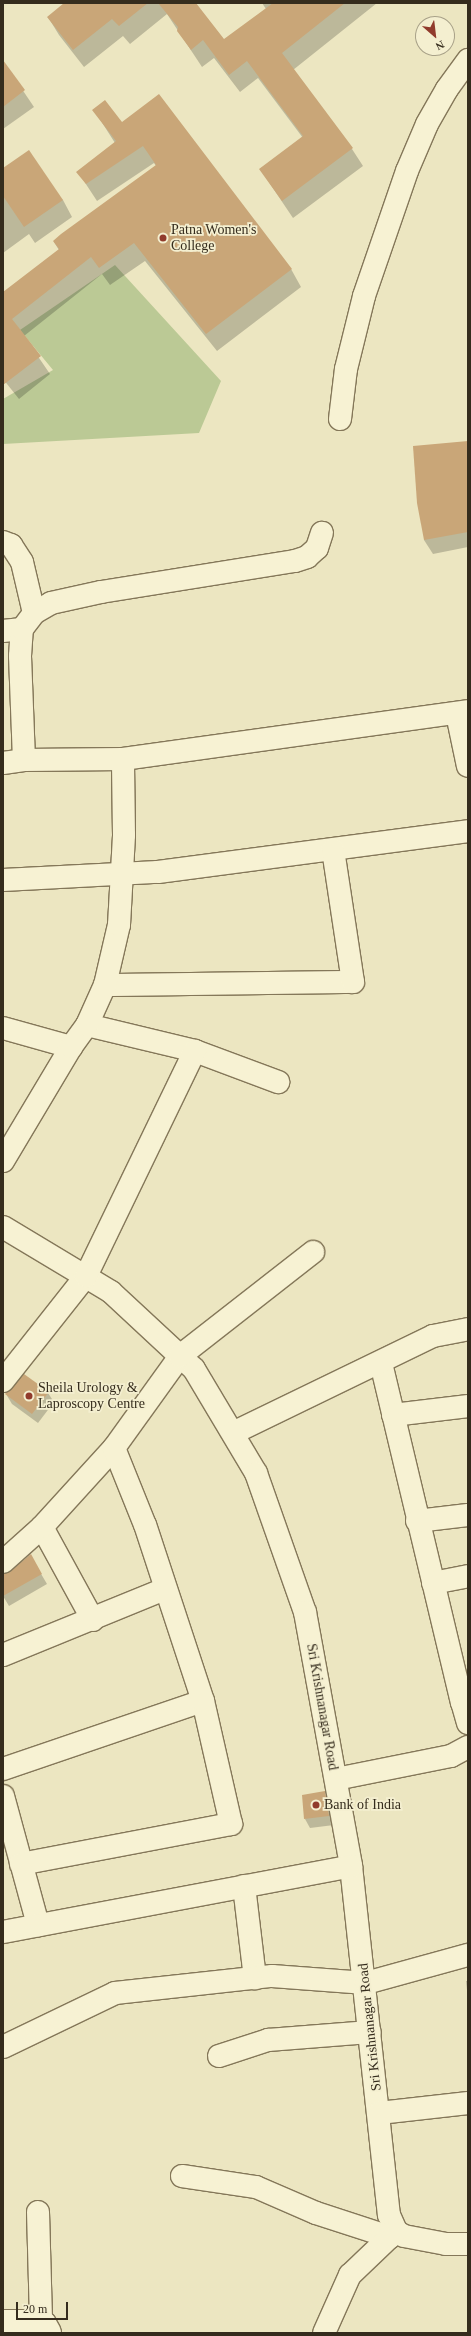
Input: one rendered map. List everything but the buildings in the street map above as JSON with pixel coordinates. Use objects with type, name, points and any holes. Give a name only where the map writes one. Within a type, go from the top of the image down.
[{"type":"street","points":[[340,419],[346,368],[364,296],[407,171],[427,124],[447,89],[468,60]]},
{"type":"street","points":[[20,624],[51,603],[101,592],[295,561],[307,557],[317,548],[322,533]]},
{"type":"street","points":[[3,542],[11,545],[22,562],[19,687],[14,761],[123,759],[463,712],[468,766]]},
{"type":"street","points":[[3,1161],[71,1046],[87,1025],[105,985],[119,925],[123,873],[123,759]]},
{"type":"street","points":[[3,880],[158,872],[468,831]]},
{"type":"street","points":[[105,985],[353,982],[333,850]]},
{"type":"street","points":[[87,1025],[195,1051],[278,1082]]},
{"type":"street","points":[[3,1028],[71,1046]]},
{"type":"street","points":[[3,1381],[86,1276],[195,1051]]},
{"type":"street","name":"Sri Krishnanagar Road","points":[[3,1227],[111,1292],[194,1369],[256,1473],[305,1612],[336,1779],[351,1866],[366,1982],[389,2215],[393,2234]]},
{"type":"street","points":[[3,1562],[42,1527],[114,1448],[180,1356],[313,1252]]},
{"type":"street","points":[[233,1434],[381,1363],[433,1336],[468,1329]]},
{"type":"street","points":[[381,1363],[417,1521],[465,1702],[468,1723]]},
{"type":"street","points":[[393,1415],[468,1406]]},
{"type":"street","points":[[21,1864],[231,1824],[202,1701],[145,1525],[114,1448]]},
{"type":"street","points":[[417,1521],[468,1515]]},
{"type":"street","points":[[42,1527],[93,1620]]},
{"type":"street","points":[[432,1582],[468,1576]]},
{"type":"street","points":[[3,1655],[93,1620],[165,1589]]},
{"type":"street","points":[[3,1769],[202,1701]]},
{"type":"street","points":[[336,1779],[451,1756],[468,1747]]},
{"type":"street","points":[[3,1796],[38,1925]]},
{"type":"street","points":[[3,1932],[351,1866]]},
{"type":"street","points":[[244,1886],[255,1978]]},
{"type":"street","points":[[3,2047],[115,1994],[272,1976],[366,1982],[468,1955]]},
{"type":"street","points":[[219,2056],[268,2040],[370,2032]]},
{"type":"street","points":[[379,2113],[468,2103]]},
{"type":"street","points":[[182,2176],[256,2187],[316,2213],[393,2234],[420,2240],[468,2244]]},
{"type":"street","points":[[3,2321],[46,2327],[38,2212]]},
{"type":"street","points":[[324,2333],[350,2275],[393,2234]]},
{"type":"green space","points":[[115,265],[221,381],[199,433],[3,444],[3,399],[53,370],[20,330]]},
{"type":"place","name":"Patna Women's College","points":[[163,238]]},
{"type":"place","name":"Sheila Urology & Laproscopy Centre","points":[[29,1396]]},
{"type":"place","name":"Bank of India","points":[[316,1805]]}]
